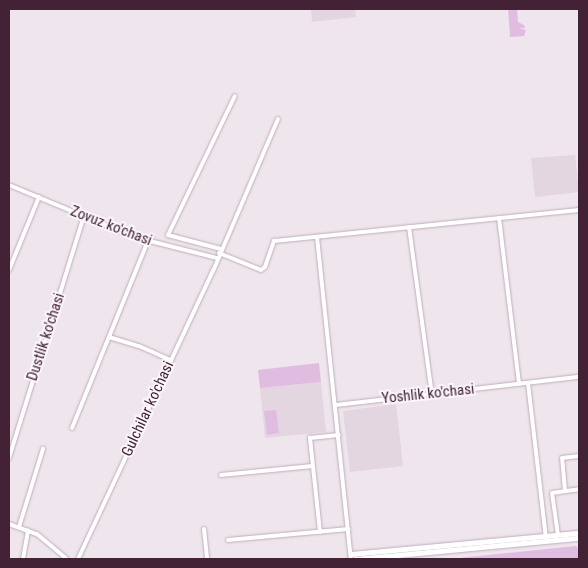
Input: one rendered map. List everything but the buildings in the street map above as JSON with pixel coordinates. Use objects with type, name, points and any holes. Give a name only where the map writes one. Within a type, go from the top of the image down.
[{"type":"street","points":[[235,96],[168,235],[220,251],[261,270],[265,267],[274,241],[579,210]]},
{"type":"street","name":"Gulchilar ko'chasi","points":[[78,559],[171,360],[278,119]]},
{"type":"street","name":"Zovuz ko'chasi","points":[[9,185],[148,241],[217,258]]},
{"type":"street","points":[[9,270],[38,197]]},
{"type":"street","name":"Dustlik ko'chasi","points":[[9,458],[84,216]]},
{"type":"street","points":[[499,218],[519,384]]},
{"type":"street","points":[[409,227],[432,394]]},
{"type":"street","points":[[317,237],[351,557]]},
{"type":"street","points":[[72,428],[148,241]]},
{"type":"street","points":[[109,337],[139,346],[171,360]]},
{"type":"street","name":"Yoshlik ko'chasi","points":[[336,405],[579,377]]},
{"type":"street","points":[[528,383],[546,538]]},
{"type":"street","points":[[320,532],[310,438],[339,435]]},
{"type":"street","points":[[19,527],[43,449]]},
{"type":"street","points":[[565,491],[562,458],[579,456]]},
{"type":"street","points":[[221,475],[313,466]]},
{"type":"street","points":[[558,537],[552,493],[579,489]]},
{"type":"street","points":[[9,524],[37,534],[67,559]]},
{"type":"street","points":[[204,529],[208,559]]},
{"type":"street","points":[[228,540],[348,529]]},
{"type":"street","points":[[23,559],[28,530]]},
{"type":"street","points":[[558,537],[579,532]]},
{"type":"street","points":[[355,559],[546,538]]},
{"type":"street","points":[[344,559],[546,538],[579,538]]},
{"type":"shaded area","points":[[311,9],[355,9],[356,17],[312,22]]},
{"type":"shaded area","points":[[508,9],[517,9],[518,22],[524,25],[525,28],[519,28],[526,30],[524,36],[510,37]]},
{"type":"shaded area","points":[[575,155],[579,192],[535,197],[531,158]]},
{"type":"shaded area","points":[[319,363],[321,382],[260,388],[258,370]]},
{"type":"shaded area","points":[[321,382],[326,432],[265,438],[260,388]]},
{"type":"shaded area","points":[[396,404],[403,466],[350,472],[343,411]]},
{"type":"shaded area","points":[[276,410],[279,433],[267,435],[264,411]]},
{"type":"shaded area","points":[[576,546],[579,549],[579,559],[449,559]]}]
